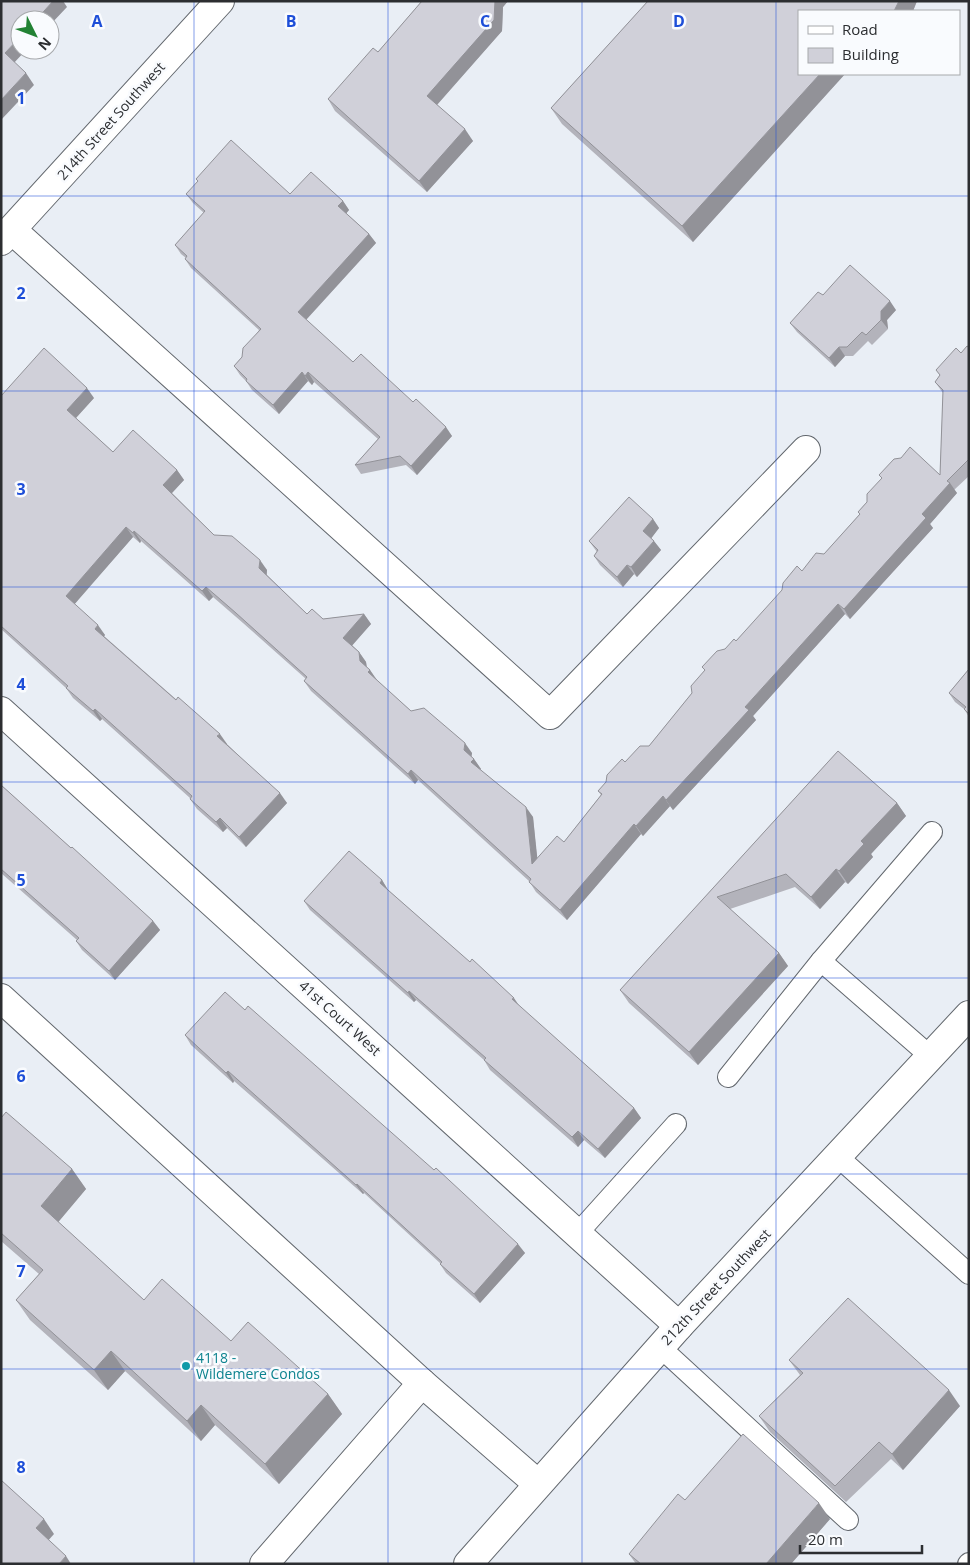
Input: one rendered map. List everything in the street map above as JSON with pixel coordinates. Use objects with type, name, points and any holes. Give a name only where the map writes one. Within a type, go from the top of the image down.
[{"type":"street","name":"214th Street Southwest","points":[[6,235],[220,1]]},
{"type":"street","points":[[6,235],[550,715],[806,450]]},
{"type":"street","name":"41st Court West","points":[[1,711],[679,1326]]},
{"type":"street","points":[[1,998],[422,1383],[538,1484]]},
{"type":"street","name":"212th Street Southwest","points":[[468,1564],[679,1326],[969,1014]]},
{"type":"street","points":[[264,1564],[422,1383]]},
{"type":"lane","points":[[728,1077],[821,961],[932,832]]},
{"type":"lane","points":[[821,961],[930,1056]]},
{"type":"lane","points":[[577,1234],[676,1124]]},
{"type":"lane","points":[[837,1156],[969,1274]]},
{"type":"lane","points":[[660,1347],[848,1520]]},
{"type":"building","points":[[1,1],[53,1],[45,10],[10,10],[10,48],[5,53],[10,60],[26,73],[1,100]]},
{"type":"building","points":[[422,1],[495,1],[494,20],[427,96],[465,129],[419,181],[328,99],[373,48],[378,52]]},
{"type":"building","points":[[648,1],[899,1],[894,10],[798,10],[798,75],[819,75],[682,226],[551,108]]},
{"type":"building","points":[[231,140],[290,194],[311,172],[343,201],[338,206],[369,234],[298,312],[353,362],[361,354],[413,402],[416,399],[446,427],[411,466],[400,456],[355,465],[380,437],[308,372],[305,376],[302,372],[273,405],[246,381],[247,379],[234,366],[242,357],[243,348],[261,329],[185,259],[187,256],[175,245],[205,211],[186,194],[198,181],[196,179]]},
{"type":"building","points":[[850,265],[890,301],[881,311],[881,320],[866,335],[862,332],[847,347],[839,347],[829,358],[790,323],[818,292],[823,295]]},
{"type":"building","points":[[967,346],[969,347],[969,459],[947,481],[950,483],[922,514],[926,518],[844,609],[838,604],[745,707],[749,710],[666,800],[663,796],[636,826],[634,824],[560,910],[529,882],[531,879],[411,770],[408,774],[304,681],[307,677],[236,613],[206,587],[202,591],[134,531],[133,533],[126,527],[66,596],[98,625],[95,629],[176,700],[178,697],[220,734],[217,736],[280,793],[239,837],[220,818],[216,822],[190,799],[192,796],[95,709],[93,711],[66,688],[68,686],[1,626],[1,396],[44,348],[87,388],[67,410],[113,452],[133,430],[177,470],[163,485],[214,535],[232,536],[260,560],[259,568],[307,614],[312,609],[323,619],[364,614],[343,638],[359,652],[360,661],[370,670],[368,672],[411,711],[424,708],[465,743],[464,750],[474,759],[471,762],[526,807],[532,864],[557,836],[564,842],[602,794],[598,791],[606,782],[607,775],[622,759],[625,762],[640,746],[649,746],[692,693],[691,686],[705,670],[702,667],[717,651],[725,649],[734,639],[736,641],[782,590],[783,583],[797,566],[802,571],[816,553],[824,554],[860,514],[858,512],[867,502],[867,494],[882,478],[879,475],[894,459],[901,458],[910,447],[940,475],[943,390],[935,382],[940,375],[936,370],[956,348],[961,353]]},
{"type":"building","points":[[629,497],[653,519],[643,531],[654,541],[631,567],[627,565],[617,577],[594,556],[598,550],[589,541]]},
{"type":"building","points":[[969,669],[969,714],[964,709],[966,707],[949,693]]},
{"type":"building","points":[[838,751],[897,803],[861,841],[864,844],[839,871],[836,869],[811,897],[786,874],[717,897],[779,953],[689,1052],[620,990]]},
{"type":"building","points":[[1,785],[153,921],[109,971],[76,941],[79,938],[1,869]]},
{"type":"building","points":[[349,851],[382,880],[380,883],[470,962],[472,959],[514,998],[512,999],[634,1108],[598,1149],[578,1131],[572,1137],[484,1060],[486,1058],[409,991],[408,993],[304,901]]},
{"type":"building","points":[[225,992],[245,1010],[248,1006],[434,1170],[436,1168],[518,1244],[474,1294],[357,1184],[228,1071],[226,1073],[185,1035]]},
{"type":"building","name":"4118 - Wildemere Condos","points":[[6,1112],[72,1169],[41,1206],[144,1300],[162,1279],[231,1341],[248,1322],[328,1394],[265,1464],[201,1405],[187,1421],[111,1351],[94,1370],[16,1300],[43,1270],[1,1233],[1,1118]]},
{"type":"building","points":[[848,1298],[949,1390],[892,1454],[879,1442],[835,1486],[759,1416],[803,1373],[789,1360]]},
{"type":"building","points":[[743,1434],[819,1503],[766,1564],[641,1564],[629,1554],[678,1494],[685,1500]]},
{"type":"building","points":[[1,1480],[44,1519],[36,1528],[66,1556],[59,1564],[1,1564]]},
{"type":"place","name":"4118 - Wildemere Condos","points":[[186,1366]]}]
